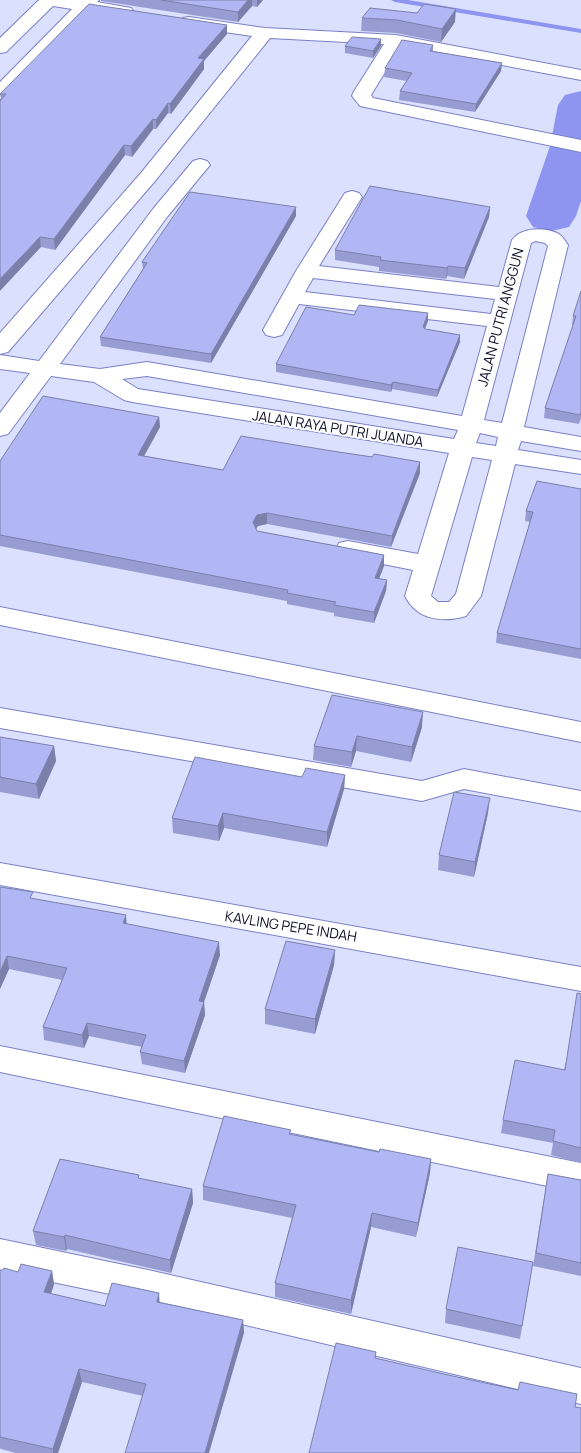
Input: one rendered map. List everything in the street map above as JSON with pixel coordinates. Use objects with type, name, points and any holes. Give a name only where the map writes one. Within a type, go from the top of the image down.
[{"type":"street","points":[[5,43],[49,0],[87,3],[141,14]]},
{"type":"street","points":[[3,86],[87,3]]},
{"type":"street","points":[[70,20],[128,28]]},
{"type":"street","points":[[173,27],[259,40],[362,37],[396,40],[580,75]]},
{"type":"street","points":[[0,347],[148,177],[259,40]]},
{"type":"street","points":[[396,40],[362,93],[361,96],[367,102],[581,146]]},
{"type":"street","points":[[5,43],[46,45]]},
{"type":"street","points":[[0,429],[160,213],[200,165]]},
{"type":"street","points":[[274,330],[306,272],[352,196]]},
{"type":"street","name":"JALAN PUTRI ANGGUN","points":[[534,235],[547,236],[555,241],[558,245],[538,330],[468,596],[457,610],[436,610],[423,605],[418,596],[463,447],[472,425],[499,321],[522,240],[534,235]]},
{"type":"street","points":[[306,272],[506,294]]},
{"type":"street","points":[[293,297],[499,321]]},
{"type":"street","name":"JALAN RAYA PUTRI JUANDA","points":[[0,362],[100,376],[147,369],[472,425],[508,443],[581,467]]},
{"type":"street","name":"JALAN RAYA PUTRI JUANDA","points":[[100,376],[132,395],[463,447],[508,443],[581,444]]},
{"type":"street","points":[[324,545],[427,564]]},
{"type":"street","points":[[0,616],[581,732]]},
{"type":"street","points":[[0,718],[422,791],[437,788],[450,781],[464,779],[581,801]]},
{"type":"street","name":"KAVLING PEPE INDAH","points":[[0,874],[254,920],[397,943],[581,979]]},
{"type":"street","points":[[0,1059],[581,1178]]},
{"type":"street","points":[[0,1255],[148,1286],[581,1386]]},
{"type":"building","points":[[161,0],[248,0],[238,12]]},
{"type":"building","points":[[89,4],[227,25],[198,58],[204,59],[170,104],[168,103],[156,120],[153,119],[131,146],[124,145],[54,239],[40,237],[0,279],[0,101],[6,94],[0,94]]},
{"type":"building","points":[[424,4],[456,9],[442,29],[397,20],[362,18],[370,8],[417,13]]},
{"type":"building","points":[[352,37],[381,39],[373,51],[345,46]]},
{"type":"building","points":[[402,40],[433,45],[430,51],[502,63],[476,104],[400,91],[412,73],[385,68]]},
{"type":"building","points":[[370,186],[490,207],[465,268],[448,266],[447,268],[380,260],[381,257],[335,250]]},
{"type":"building","points":[[190,192],[296,207],[211,354],[100,337],[147,263],[142,262]]},
{"type":"building","points":[[581,291],[580,415],[545,408],[576,316],[573,316]]},
{"type":"building","points":[[359,305],[428,313],[423,327],[425,329],[460,335],[438,390],[393,382],[391,385],[276,364],[306,307],[354,315]]},
{"type":"building","points":[[43,396],[159,417],[138,455],[223,470],[241,436],[372,457],[374,454],[420,462],[392,536],[267,513],[257,515],[253,522],[257,531],[384,555],[375,578],[387,580],[374,612],[334,605],[336,602],[287,593],[288,590],[0,535],[0,461]]},
{"type":"building","points":[[537,481],[581,489],[581,649],[497,633],[533,512],[526,511]]},
{"type":"building","points":[[332,695],[423,712],[412,747],[357,736],[352,752],[314,746]]},
{"type":"building","points":[[0,737],[54,746],[36,784],[0,777]]},
{"type":"building","points":[[195,757],[302,777],[306,768],[345,775],[327,832],[223,813],[218,826],[172,818]]},
{"type":"building","points":[[454,792],[490,798],[475,862],[439,855]]},
{"type":"building","points":[[0,887],[33,892],[30,898],[126,915],[123,923],[219,942],[199,1001],[204,1002],[184,1061],[140,1052],[146,1035],[87,1023],[82,1035],[43,1027],[67,968],[7,956],[0,972]]},
{"type":"building","points":[[286,941],[335,950],[315,1019],[265,1009]]},
{"type":"building","points":[[577,993],[581,994],[581,1148],[553,1141],[555,1130],[503,1120],[515,1060],[565,1070]]},
{"type":"building","points":[[224,1116],[291,1130],[289,1134],[379,1152],[380,1149],[431,1159],[418,1223],[372,1213],[351,1300],[275,1283],[296,1205],[203,1186]]},
{"type":"building","points":[[60,1159],[139,1175],[138,1178],[192,1189],[170,1260],[65,1235],[64,1237],[33,1231]]},
{"type":"building","points":[[548,1174],[581,1180],[581,1263],[536,1253]]},
{"type":"building","points":[[458,1247],[533,1262],[522,1326],[446,1309]]},
{"type":"building","points":[[21,1264],[52,1271],[44,1292],[105,1306],[112,1283],[159,1293],[157,1302],[243,1320],[205,1453],[125,1453],[146,1384],[79,1369],[53,1449],[0,1437],[0,1270],[4,1268],[18,1272]]},
{"type":"building","points":[[336,1343],[376,1352],[375,1358],[518,1390],[520,1382],[577,1394],[575,1407],[581,1408],[581,1453],[309,1453]]},
{"type":"waterway","points":[[395,0],[581,31]]},
{"type":"waterway","points":[[551,216],[574,146],[581,105]]}]
